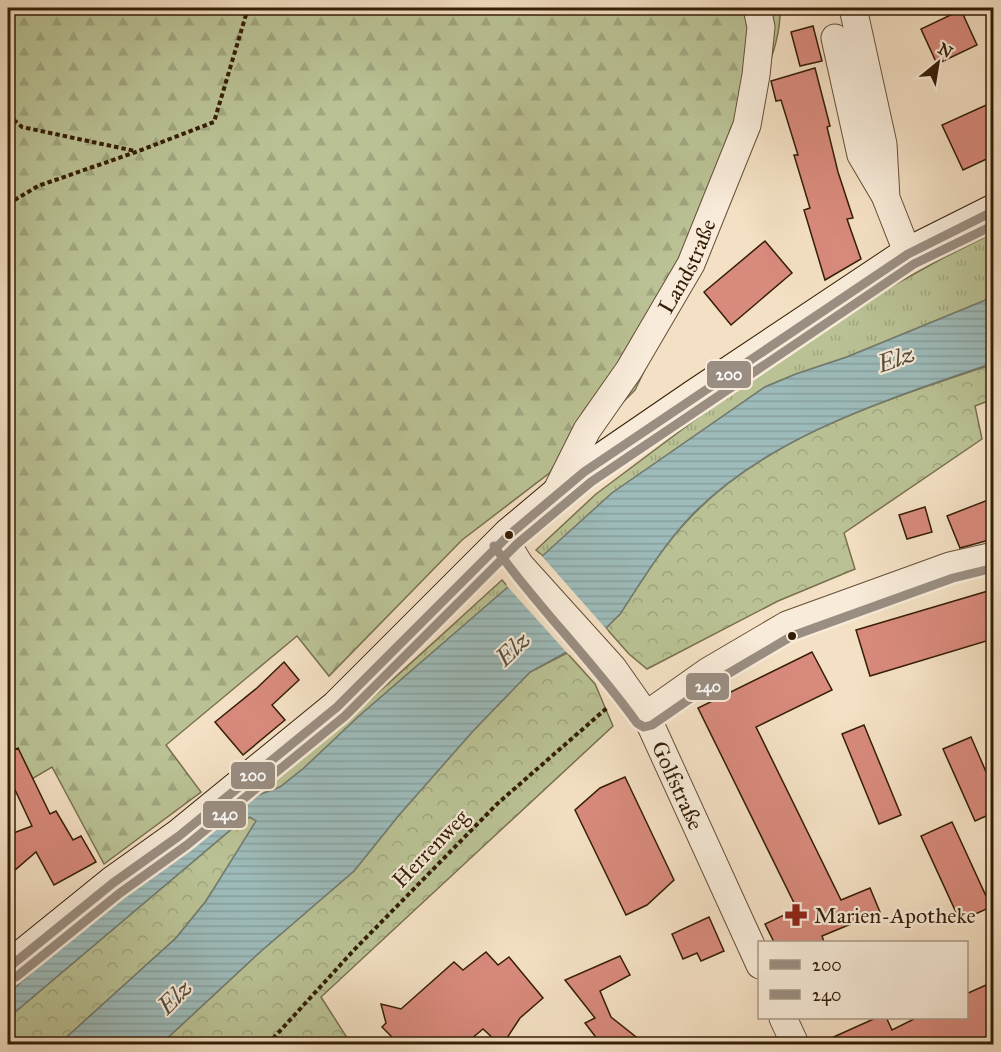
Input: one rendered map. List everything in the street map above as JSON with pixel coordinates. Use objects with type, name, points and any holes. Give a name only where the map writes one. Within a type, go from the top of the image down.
[{"type":"street","name":"Landstraße","points":[[8,968],[113,883],[179,836],[337,707],[512,552],[552,500],[587,430],[629,370],[691,264],[747,125],[756,75],[761,27],[757,8]]},
{"type":"street","points":[[853,8],[883,144],[886,198]]},
{"type":"street","points":[[834,38],[861,155],[886,198],[908,254]]},
{"type":"street","name":"Landstraße","points":[[552,500],[584,472],[908,254],[993,211]]},
{"type":"street","name":"Golfstraße","points":[[512,552],[621,679],[646,715],[758,963]]},
{"type":"street","points":[[646,715],[707,672],[787,625],[950,566],[993,556]]},
{"type":"street","points":[[784,1019],[795,1044]]},
{"type":"path","points":[[8,204],[38,186],[213,122],[248,8]]},
{"type":"path","points":[[8,115],[22,127],[136,152]]},
{"type":"path","name":"Herrenweg","points":[[268,1044],[354,950],[621,679]]},
{"type":"green space","points":[[8,8],[780,8],[778,34],[765,76],[677,303],[635,390],[560,465],[462,540],[329,676],[297,636],[166,745],[201,792],[104,864],[52,767],[8,793]]},
{"type":"green space","points":[[993,233],[993,297],[847,357],[765,387],[612,493],[543,556],[536,550],[596,494],[780,356],[838,316]]},
{"type":"green space","points":[[993,364],[993,399],[975,406],[982,439],[844,533],[855,569],[778,601],[647,669],[629,654],[606,628],[620,614],[652,565],[679,530],[720,490],[754,465],[792,443],[871,407]]},
{"type":"green space","points":[[502,580],[508,587],[359,716],[304,768],[280,787],[248,799],[346,720]]},
{"type":"green space","points":[[567,653],[595,684],[613,726],[321,997],[351,1044],[161,1044],[260,952],[354,871],[399,815],[473,731],[530,672]]},
{"type":"green space","points":[[249,817],[257,821],[206,901],[176,938],[59,1044],[8,1044],[8,1018],[240,822]]},
{"type":"water","name":"Elz","points":[[993,297],[993,363],[871,406],[831,423],[754,464],[720,489],[679,529],[620,614],[601,633],[530,672],[473,731],[399,815],[354,871],[260,952],[161,1044],[59,1044],[176,938],[206,901],[256,821],[250,817],[240,822],[8,1018],[8,994],[111,900],[248,799],[280,787],[304,768],[359,716],[612,493],[765,387],[847,357]]},
{"type":"pier","points":[[540,554],[608,631],[569,655],[506,585]]},
{"type":"building","points":[[961,10],[977,45],[937,64],[921,29]]},
{"type":"building","points":[[813,26],[822,61],[800,66],[791,32]]},
{"type":"building","points":[[815,68],[830,126],[827,127],[838,172],[853,218],[847,219],[861,259],[825,280],[804,210],[810,208],[794,155],[798,155],[781,100],[776,101],[771,81]]},
{"type":"building","points":[[993,102],[993,156],[963,170],[942,125]]},
{"type":"building","points":[[765,241],[792,273],[731,325],[704,292]]},
{"type":"building","points":[[993,498],[993,539],[960,548],[947,516]]},
{"type":"building","points":[[925,507],[932,532],[907,539],[899,515]]},
{"type":"building","points":[[988,591],[993,607],[993,639],[870,676],[856,630]]},
{"type":"building","points":[[812,652],[832,690],[756,727],[841,900],[870,888],[880,912],[822,936],[824,941],[774,941],[765,924],[797,909],[698,708]]},
{"type":"building","points":[[284,662],[299,680],[272,705],[285,720],[243,755],[215,722],[257,688]]},
{"type":"building","points":[[864,725],[901,815],[879,824],[842,734]]},
{"type":"building","points":[[971,737],[993,788],[993,813],[975,821],[943,749]]},
{"type":"building","points":[[18,748],[50,814],[56,811],[73,840],[81,836],[96,862],[54,885],[36,852],[8,876],[8,835],[32,826],[8,775],[8,753]]},
{"type":"building","points":[[625,777],[674,880],[647,905],[626,915],[575,810],[600,788]]},
{"type":"building","points":[[952,822],[991,907],[960,921],[921,836]]},
{"type":"building","points":[[709,917],[724,951],[701,961],[697,953],[683,959],[672,934]]},
{"type":"building","points":[[486,952],[498,965],[509,957],[543,998],[520,1018],[507,1038],[496,1041],[483,1029],[465,1044],[399,1044],[382,1027],[386,1023],[381,1004],[401,1009],[454,962],[463,970]]},
{"type":"building","points":[[620,956],[630,975],[600,991],[611,1017],[645,1044],[601,1044],[585,1023],[595,1018],[565,980]]},
{"type":"building","points":[[986,985],[993,1002],[993,1037],[978,1044],[818,1044],[874,1019],[887,1019],[892,1030],[914,1019],[968,1019],[968,993]]},
{"type":"transit line","name":"200","points":[[8,968],[113,883],[179,836],[337,707],[509,535],[584,472],[908,254],[994,211]]},
{"type":"transit line","name":"240","points":[[16,977],[120,893],[187,845],[345,716],[517,544],[591,482],[914,264],[994,225]]},
{"type":"transit line","name":"240","points":[[494,546],[637,723],[644,727],[652,725],[714,682],[792,636],[953,578],[994,568]]},
{"type":"place","name":"Marien-Apotheke","points":[[796,915]]}]
